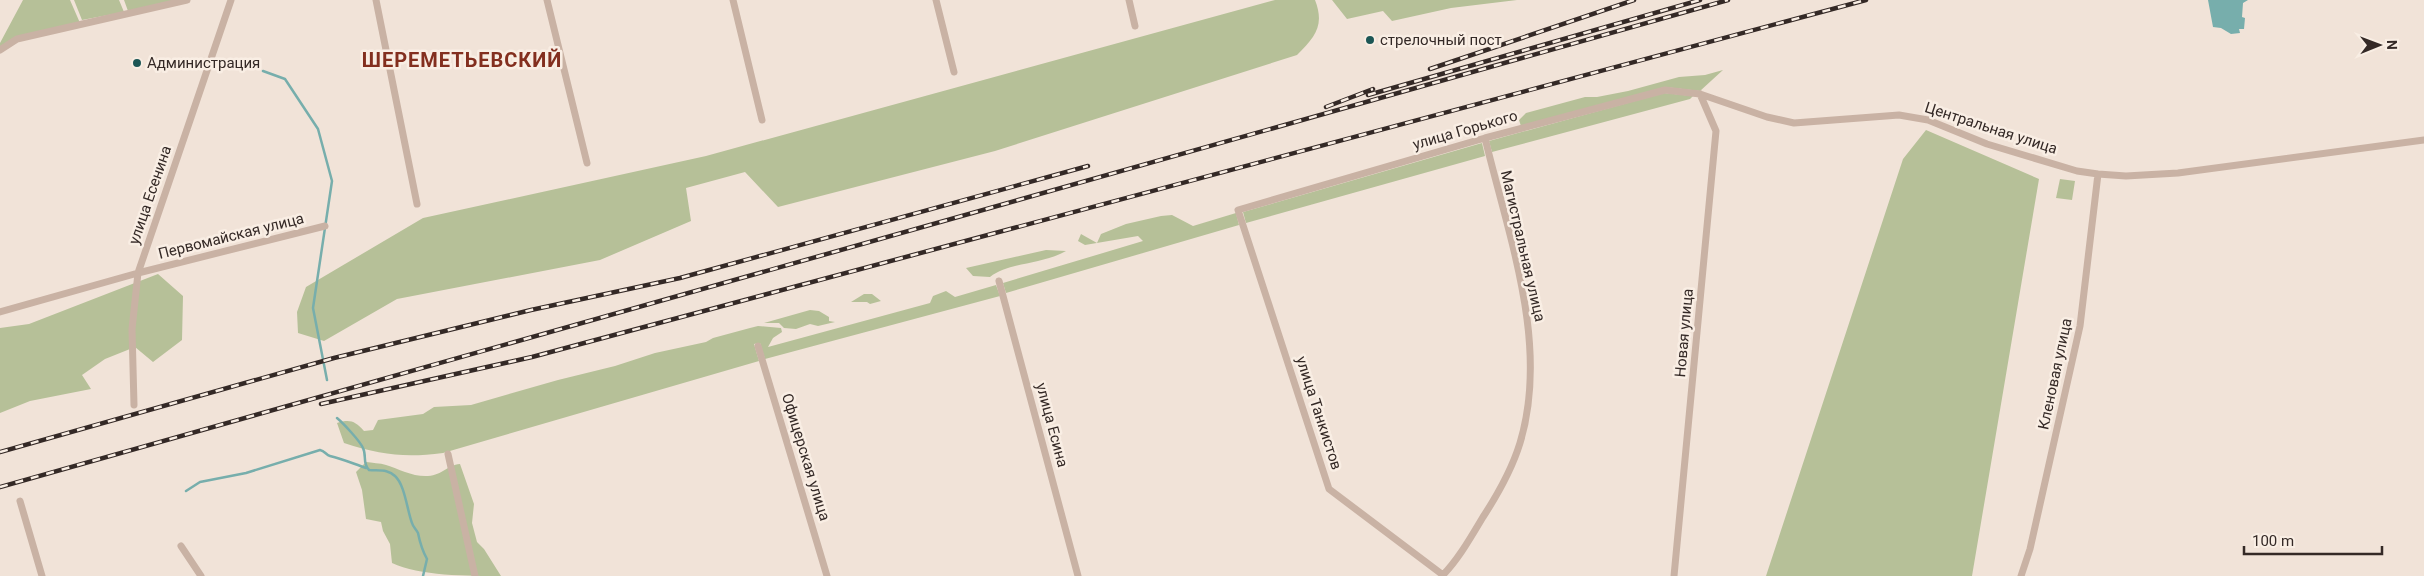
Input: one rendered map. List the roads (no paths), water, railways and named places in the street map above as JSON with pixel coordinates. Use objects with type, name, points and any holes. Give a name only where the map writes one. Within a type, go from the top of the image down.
[{"type":"street","points":[[0,50],[17,39],[187,0]]},
{"type":"street","name":"улица Есенина","points":[[134,405],[132,329],[138,273],[230,0]]},
{"type":"street","points":[[376,0],[417,204]]},
{"type":"street","points":[[547,0],[587,163]]},
{"type":"street","points":[[733,0],[762,120]]},
{"type":"street","points":[[936,0],[954,72]]},
{"type":"street","points":[[1129,0],[1135,26]]},
{"type":"street","name":"улица Горького","points":[[1238,210],[1485,138],[1665,90],[1700,94]]},
{"type":"street","name":"Центральная улица","points":[[1700,94],[1767,117],[1794,123],[1898,115],[1928,120],[1986,144],[2077,171],[2126,176],[2178,173],[2424,140]]},
{"type":"street","name":"Новая улица","points":[[1674,576],[1716,131],[1700,94]]},
{"type":"street","name":"Магистральная улица","points":[[1442,575],[1473,534],[1507,476],[1520,443],[1530,389],[1530,348],[1523,292],[1485,138]]},
{"type":"street","name":"Кленовая улица","points":[[2021,576],[2030,549],[2080,326],[2098,174]]},
{"type":"street","name":"улица Танкистов","points":[[1238,210],[1329,489],[1442,575]]},
{"type":"street","name":"Первомайская улица","points":[[0,312],[138,273],[325,226]]},
{"type":"street","name":"улица Есина","points":[[998,281],[1078,576]]},
{"type":"street","name":"Офицерская улица","points":[[758,346],[827,576]]},
{"type":"street","points":[[448,454],[475,576]]},
{"type":"street","points":[[20,501],[42,576]]},
{"type":"street","points":[[181,546],[201,576]]},
{"type":"water","points":[[2208,0],[2248,0],[2243,3],[2242,17],[2245,18],[2244,29],[2239,29],[2240,33],[2231,34],[2221,28],[2213,27]]},
{"type":"waterway","points":[[263,71],[285,79],[318,129],[332,181],[313,308],[327,380]]},
{"type":"waterway","points":[[337,418],[361,445],[369,470],[389,472],[395,476],[401,485],[412,524],[418,533],[427,559],[423,576]]},
{"type":"waterway","points":[[186,491],[200,482],[246,473],[320,450],[366,468]]},
{"type":"railway","points":[[1430,69],[1634,0]]},
{"type":"railway","points":[[1368,95],[1700,0]]},
{"type":"railway","points":[[0,487],[1728,0]]},
{"type":"railway","points":[[321,404],[532,357],[1866,0]]},
{"type":"railway","points":[[1326,107],[1373,89]]},
{"type":"railway","points":[[0,452],[334,358],[531,310],[680,278],[1088,166]]},
{"type":"place","name":"стрелочный пост","points":[[1370,40]]},
{"type":"place","name":"Администрация","points":[[137,63]]},
{"type":"district","name":"ШЕРЕМЕТЬЕВСКИЙ","points":[[462,60]]}]
